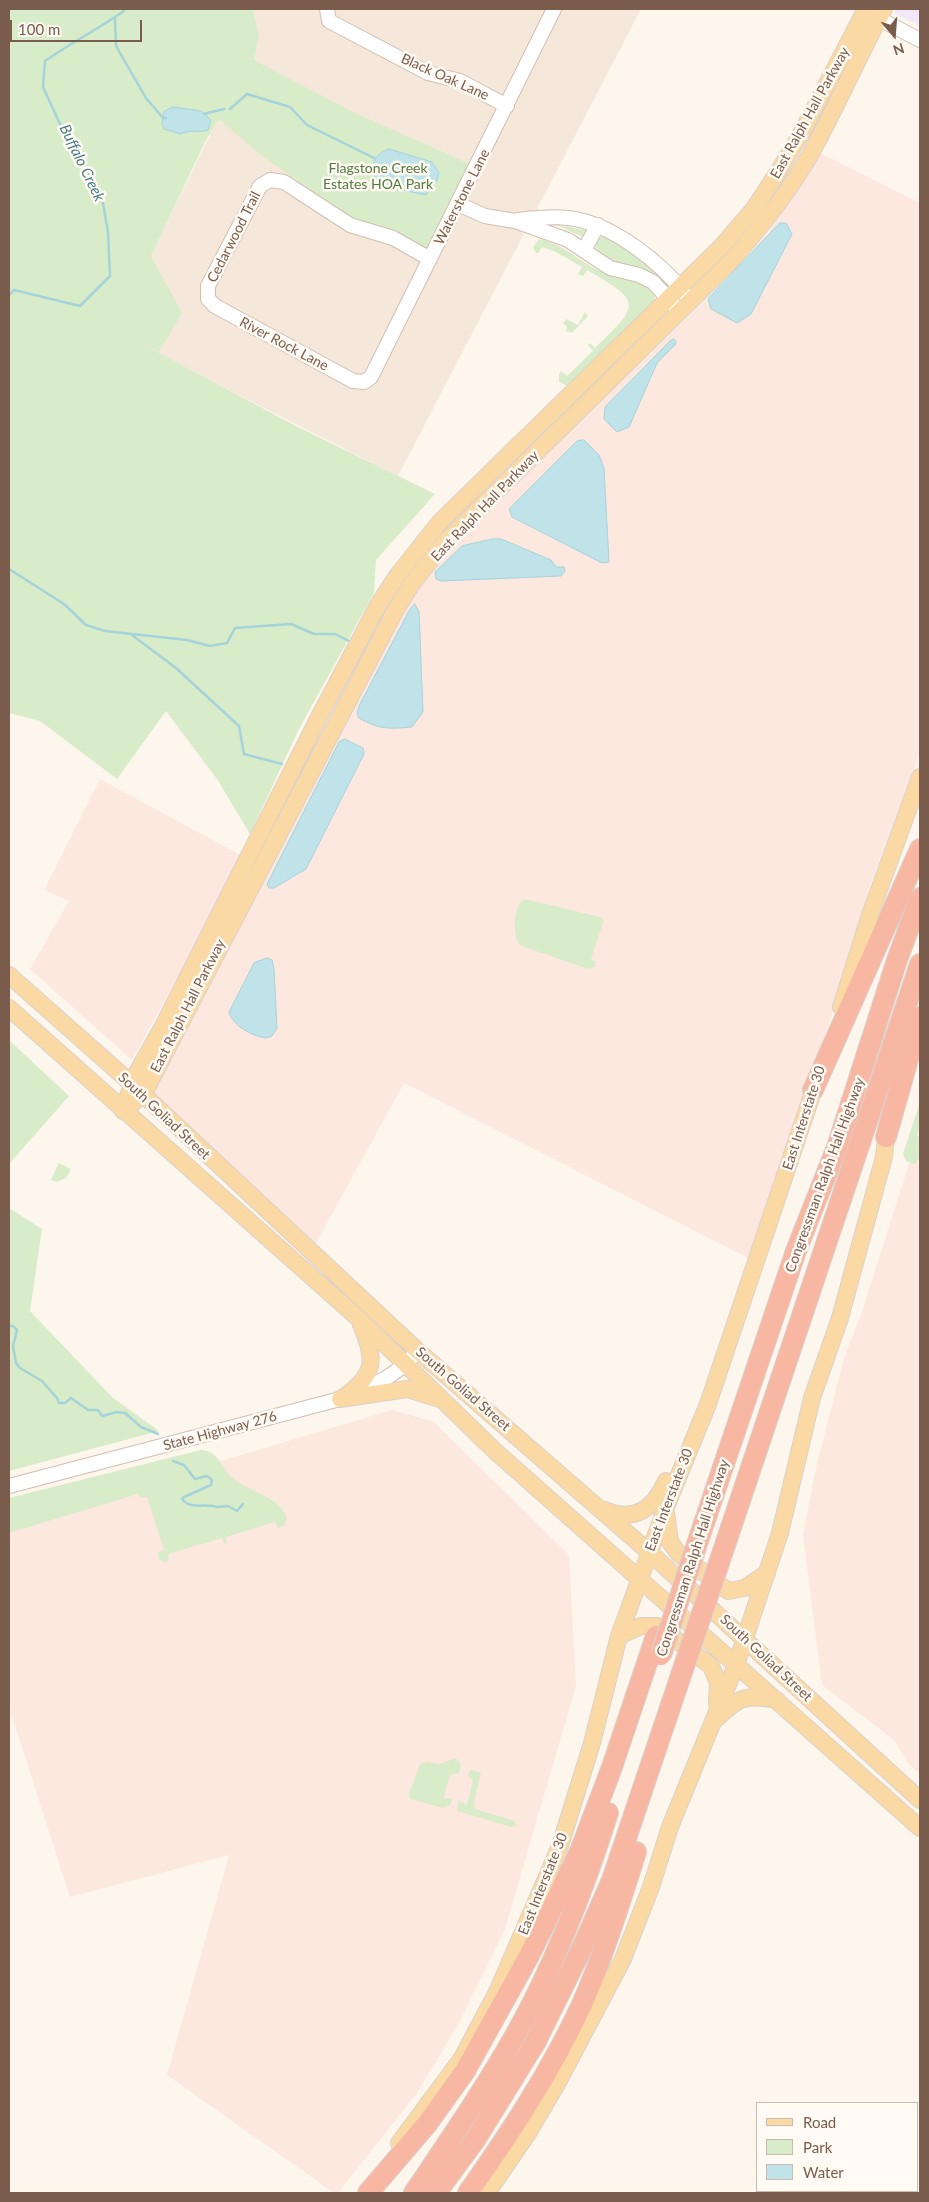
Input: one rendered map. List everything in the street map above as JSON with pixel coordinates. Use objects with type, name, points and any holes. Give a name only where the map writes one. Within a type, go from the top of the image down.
[{"type":"highway","points":[[813,1090],[920,849]]},
{"type":"highway","name":"Congressman Ralph Hall Highway","points":[[414,2193],[488,2081],[517,2032],[552,1962],[589,1874],[662,1640],[697,1544],[796,1252],[837,1147],[897,960],[920,898]]},
{"type":"highway","name":"Congressman Ralph Hall Highway","points":[[436,2193],[475,2140],[535,2043],[583,1946],[612,1880],[685,1678],[920,964]]},
{"type":"highway","points":[[886,1137],[920,1018]]},
{"type":"highway","points":[[368,2193],[427,2124],[465,2072],[529,1956],[581,1849],[662,1640]]},
{"type":"highway","points":[[468,2193],[533,2097],[583,2001],[623,1893],[685,1678]]},
{"type":"main road","name":"East Ralph Hall Parkway","points":[[240,891],[319,717],[377,607],[397,576],[439,523],[721,247],[757,204],[802,132],[870,11]]},
{"type":"main road","name":"East Ralph Hall Parkway","points":[[123,1111],[137,1089],[240,891],[336,725],[395,611],[411,585],[446,541],[731,262],[782,199],[810,155],[870,11]]},
{"type":"main road","points":[[397,576],[411,585]]},
{"type":"main road","points":[[319,717],[336,725]]},
{"type":"main road","name":"East Interstate 30","points":[[362,2193],[462,2058],[507,1972],[560,1846],[592,1743],[619,1636],[666,1507],[708,1404],[871,912],[920,777]]},
{"type":"main road","name":"South Goliad Street","points":[[9,975],[137,1089],[206,1156],[283,1224],[418,1350],[649,1552],[920,1800]]},
{"type":"main road","name":"South Goliad Street","points":[[9,1008],[358,1318],[495,1450],[920,1828]]},
{"type":"main road","points":[[487,2193],[527,2134],[623,1959],[651,1887],[670,1827],[746,1639],[780,1533],[812,1398],[840,1318],[884,1156],[886,1137],[920,1040]]},
{"type":"main road","points":[[198,1176],[210,1174],[272,1229],[283,1224]]},
{"type":"main road","points":[[340,1399],[364,1382],[369,1371],[371,1356],[369,1345],[358,1318]]},
{"type":"main road","points":[[340,1399],[407,1389],[444,1402]]},
{"type":"main road","points":[[599,1508],[613,1514],[626,1515],[650,1507],[658,1498],[674,1465],[690,1447]]},
{"type":"main road","points":[[666,1507],[670,1542],[678,1554],[728,1591],[745,1588],[767,1573]]},
{"type":"main road","points":[[619,1636],[640,1626],[658,1626],[710,1666],[718,1683],[714,1717]]},
{"type":"main road","points":[[714,1717],[735,1702],[746,1698],[756,1696],[777,1700]]},
{"type":"street","name":"Waterstone Lane","points":[[364,382],[371,377],[508,106],[554,9]]},
{"type":"street","points":[[870,11],[920,40]]},
{"type":"street","name":"Black Oak Lane","points":[[328,15],[428,73],[460,81],[508,106]]},
{"type":"street","name":"Cedarwood Trail","points":[[208,299],[208,286],[260,186],[270,180],[284,182],[350,225],[392,238],[430,259]]},
{"type":"street","points":[[458,204],[486,216],[515,221],[568,240],[610,268],[639,275],[674,293]]},
{"type":"street","points":[[515,221],[544,217],[569,218],[598,225],[642,253],[685,307]]},
{"type":"street","points":[[584,250],[598,225]]},
{"type":"street","name":"River Rock Lane","points":[[208,299],[215,306],[353,381],[364,382]]},
{"type":"street","name":"State Highway 276","points":[[9,1486],[340,1399],[377,1384],[406,1365],[418,1350]]},
{"type":"shaded area","points":[[253,9],[641,9],[398,476],[162,356],[115,329],[259,35]]},
{"type":"shaded area","points":[[896,9],[920,9],[920,26],[894,13]]},
{"type":"shaded area","points":[[821,153],[920,203],[920,753],[869,888],[853,951],[820,1052],[803,1094],[750,1259],[404,1083],[314,1247],[153,1094],[406,604],[425,582],[430,570],[466,531],[732,275],[768,233]]},
{"type":"shaded area","points":[[100,779],[244,857],[132,1060],[30,969],[69,901],[44,890]]},
{"type":"shaded area","points":[[920,1129],[920,1774],[909,1764],[894,1740],[822,1685],[803,1535],[815,1472],[844,1358],[861,1315]]},
{"type":"shaded area","points":[[392,1410],[434,1422],[569,1555],[576,1686],[505,1929],[458,2025],[417,2093],[338,2193],[334,2193],[167,2075],[229,1855],[70,1897],[9,1707],[9,1524]]},
{"type":"green space","name":"Flagstone Creek Estates HOA Park","points":[[9,9],[253,9],[259,35],[254,60],[355,113],[472,165],[429,249],[357,221],[262,156],[219,119],[206,140],[151,256],[182,313],[159,352],[129,337],[294,425],[435,494],[376,560],[374,593],[299,729],[250,834],[217,779],[166,711],[117,779],[40,721],[9,713]]},
{"type":"green space","points":[[544,223],[588,230],[585,236],[582,237],[559,226],[544,225]]},
{"type":"green space","points":[[603,235],[641,257],[670,287],[666,288],[645,270],[614,263],[596,251],[596,242]]},
{"type":"green space","points":[[539,239],[557,245],[588,265],[605,273],[638,282],[650,289],[655,295],[654,303],[569,387],[559,382],[561,371],[567,376],[593,351],[588,345],[590,343],[595,348],[610,334],[627,313],[629,305],[626,297],[618,290],[587,270],[583,276],[578,274],[582,267],[556,252],[542,247],[536,253],[533,247]]},
{"type":"green space","points":[[585,312],[588,316],[572,333],[566,331],[567,326],[563,324],[566,319],[578,325]]},
{"type":"green space","points":[[525,899],[600,917],[604,920],[591,959],[596,962],[594,968],[588,969],[519,945],[515,920],[518,907]]},
{"type":"green space","points":[[9,1040],[69,1096],[9,1164]]},
{"type":"green space","points":[[920,1102],[920,1127],[917,1135],[920,1138],[920,1157],[915,1164],[906,1161],[903,1154]]},
{"type":"green space","points":[[59,1163],[71,1169],[66,1178],[57,1182],[51,1180]]},
{"type":"green space","points":[[9,1208],[42,1229],[30,1311],[113,1398],[159,1431],[9,1471]]},
{"type":"green space","points":[[201,1450],[212,1453],[235,1480],[278,1505],[287,1518],[284,1526],[278,1528],[275,1522],[226,1537],[227,1544],[224,1543],[222,1538],[168,1554],[169,1560],[165,1563],[160,1560],[157,1553],[164,1550],[147,1497],[140,1498],[138,1494],[9,1533],[9,1498]]},
{"type":"green space","points":[[456,1758],[461,1765],[459,1773],[450,1775],[444,1797],[444,1799],[453,1798],[449,1806],[443,1808],[410,1799],[409,1794],[420,1764],[428,1762],[439,1764]]},
{"type":"green space","points":[[471,1770],[481,1773],[474,1802],[475,1809],[515,1821],[516,1826],[511,1827],[457,1811],[459,1800],[465,1805],[467,1804],[473,1781],[467,1774]]},
{"type":"water","points":[[173,107],[201,111],[211,120],[208,130],[181,134],[164,129],[162,124],[164,112]]},
{"type":"water","points":[[389,149],[432,162],[439,173],[437,180],[426,195],[387,187],[376,180],[374,161],[379,154]]},
{"type":"water","points":[[780,223],[786,223],[792,234],[751,314],[737,323],[711,309],[708,299]]},
{"type":"water","points":[[674,339],[675,345],[657,363],[629,427],[617,432],[604,419],[605,407]]},
{"type":"water","points":[[584,440],[599,455],[604,468],[609,562],[602,563],[512,517],[509,509],[577,441]]},
{"type":"water","points":[[501,539],[551,560],[556,567],[564,567],[565,571],[561,576],[441,581],[436,579],[435,572],[462,546]]},
{"type":"water","points":[[415,604],[419,612],[423,712],[412,727],[379,727],[359,718],[357,713],[410,609]]},
{"type":"water","points":[[345,739],[363,748],[364,754],[306,869],[274,888],[269,888],[267,884],[339,742]]},
{"type":"water","points":[[267,958],[272,960],[274,969],[277,1028],[272,1036],[266,1038],[244,1030],[234,1022],[229,1012],[254,963]]},
{"type":"waterway","name":"Buffalo Creek","points":[[9,295],[14,290],[80,306],[110,276],[108,232],[103,203],[84,163],[60,124],[43,87],[45,61],[114,18],[124,9]]},
{"type":"waterway","points":[[115,19],[116,46],[146,98],[163,118],[166,118]]},
{"type":"waterway","points":[[230,109],[247,94],[290,107],[307,125],[374,158]]},
{"type":"waterway","points":[[204,114],[224,109]]},
{"type":"waterway","points":[[9,569],[64,604],[86,625],[105,631],[187,640],[210,646],[227,643],[235,628],[291,624],[314,634],[335,634],[349,641]]},
{"type":"waterway","points":[[132,635],[176,668],[239,726],[244,754],[282,764]]},
{"type":"waterway","points":[[9,1326],[13,1326],[17,1330],[13,1346],[16,1363],[20,1368],[42,1381],[59,1403],[65,1403],[71,1398],[88,1410],[98,1410],[102,1416],[117,1412],[125,1413],[141,1427],[158,1434]]},
{"type":"waterway","points":[[173,1461],[184,1465],[195,1479],[207,1476],[212,1480],[211,1485],[184,1497],[182,1499],[185,1502],[194,1505],[228,1506],[237,1511],[243,1504]]}]
